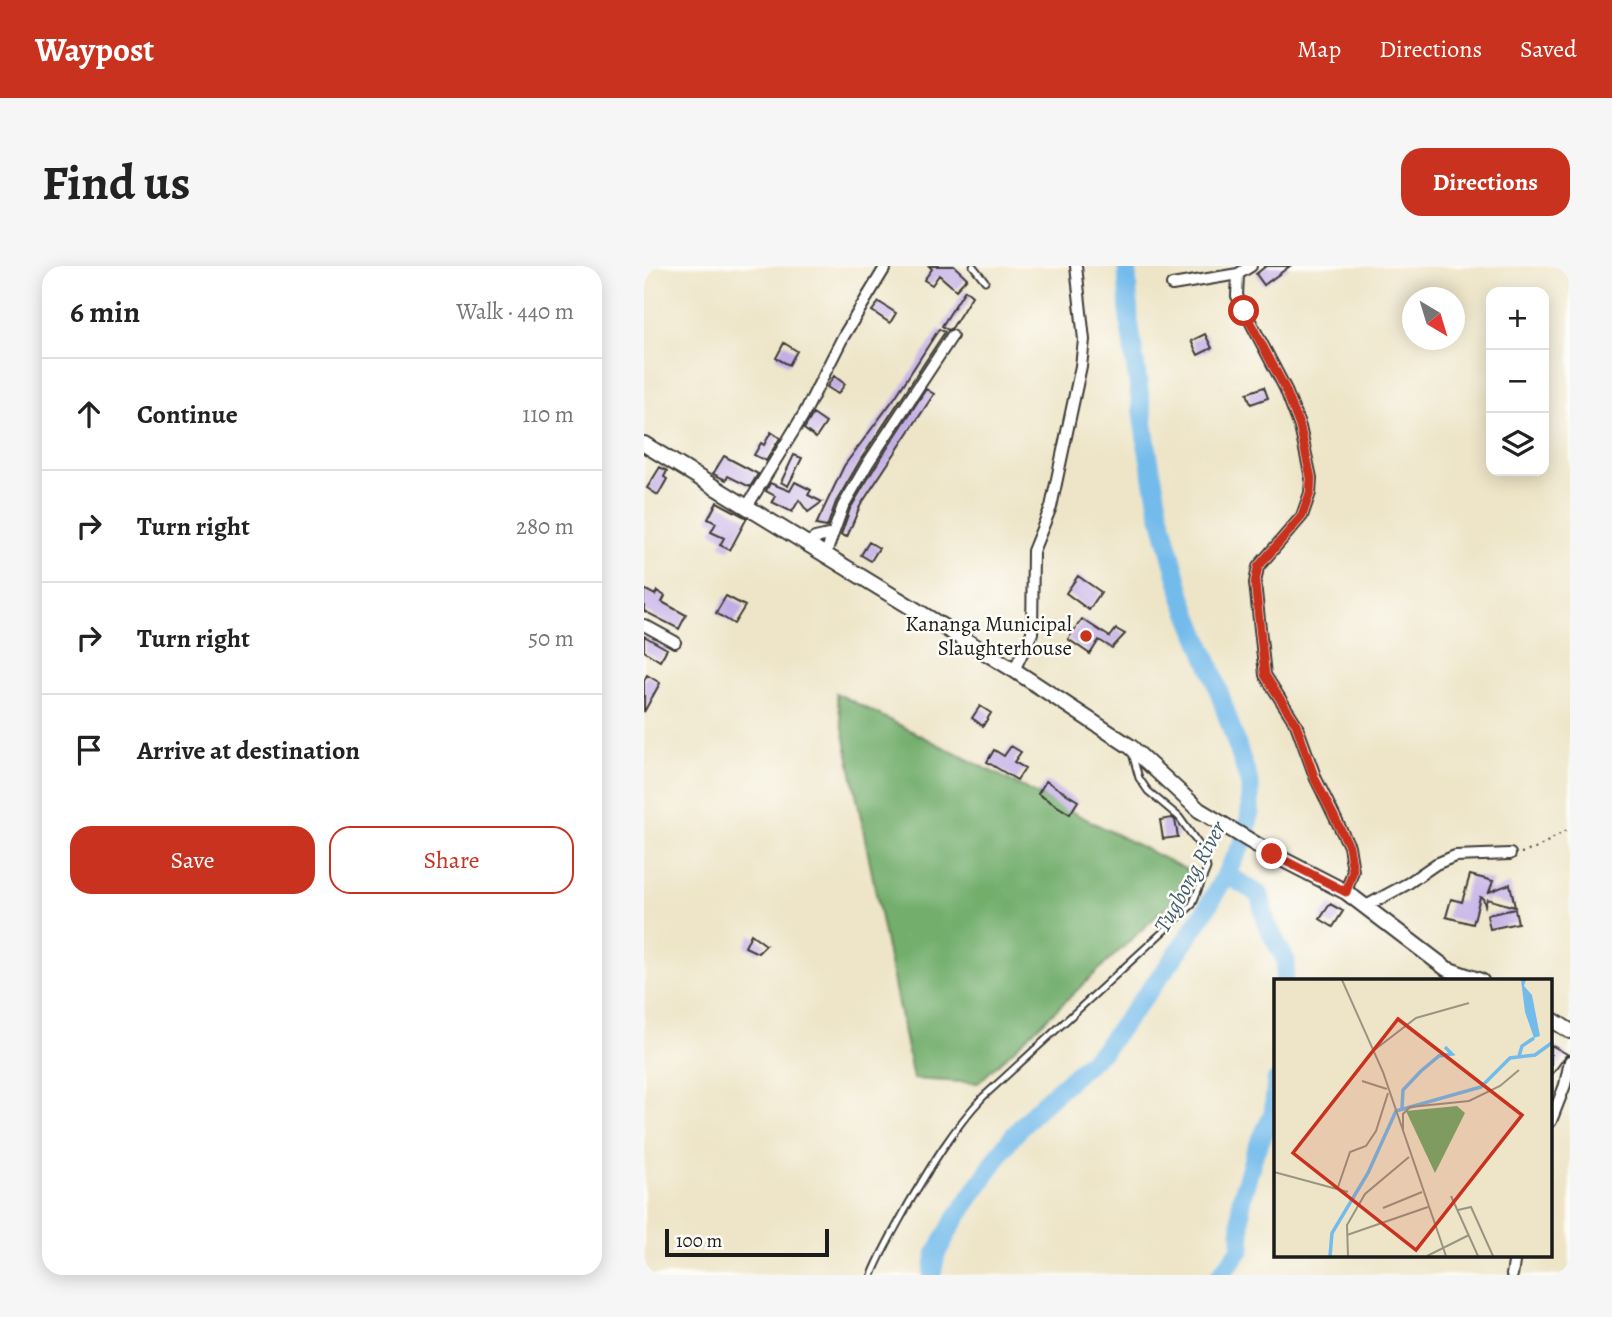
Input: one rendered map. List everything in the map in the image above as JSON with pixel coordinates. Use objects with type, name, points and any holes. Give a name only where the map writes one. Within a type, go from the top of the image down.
[{"type":"street","points":[[746,508],[804,414],[842,337],[886,266]]},
{"type":"street","points":[[1014,670],[1032,634],[1032,551],[1051,507],[1081,366],[1084,340],[1076,266]]},
{"type":"street","points":[[1171,285],[1238,274],[1251,266]]},
{"type":"street","points":[[1238,274],[1237,296],[1285,388],[1300,427],[1311,478],[1310,493],[1302,516],[1258,567],[1255,583],[1265,675],[1296,724],[1315,779],[1349,846],[1353,871],[1346,892]]},
{"type":"street","points":[[825,556],[843,506],[868,463],[952,336]]},
{"type":"street","points":[[644,444],[1014,670],[1131,747],[1199,810],[1272,854],[1346,892],[1447,969],[1475,979]]},
{"type":"street","points":[[806,544],[815,538],[833,534]]},
{"type":"street","points":[[644,625],[675,642]]},
{"type":"street","points":[[1366,906],[1455,856],[1510,854]]},
{"type":"street","points":[[1552,1020],[1570,1031]]},
{"type":"street","points":[[1552,1118],[1565,1085],[1570,1061]]},
{"type":"lane","points":[[973,266],[985,281]]},
{"type":"lane","points":[[872,1275],[880,1254],[940,1149],[961,1120],[1192,905],[1207,868],[1202,849],[1179,817],[1148,791],[1139,778],[1131,747]]},
{"type":"path","points":[[1510,854],[1535,849],[1570,828]]},
{"type":"green space","points":[[836,693],[1199,876],[978,1083],[913,1079]]},
{"type":"building","points":[[929,266],[954,266],[967,278],[956,290],[939,275],[932,285],[924,280],[932,269]]},
{"type":"building","points":[[1266,266],[1290,266],[1264,285],[1256,274]]},
{"type":"building","points":[[965,290],[972,296],[952,328],[948,330],[942,326]]},
{"type":"building","points":[[879,302],[896,313],[890,323],[872,311]]},
{"type":"building","points":[[939,329],[945,332],[861,459],[836,502],[827,527],[816,525],[844,466],[896,396]]},
{"type":"building","points":[[1205,334],[1212,348],[1198,355],[1191,341]]},
{"type":"building","points":[[784,343],[797,351],[789,365],[776,358]]},
{"type":"building","points":[[834,376],[845,384],[838,394],[827,387]]},
{"type":"building","points":[[1264,387],[1268,398],[1251,404],[1247,393]]},
{"type":"building","points":[[926,389],[934,394],[860,506],[847,537],[841,535],[850,509]]},
{"type":"building","points":[[813,414],[826,423],[816,438],[804,429]]},
{"type":"building","points":[[771,432],[780,438],[766,461],[754,455]]},
{"type":"building","points":[[794,455],[802,458],[788,486],[781,482]]},
{"type":"building","points":[[724,456],[758,474],[750,487],[728,476],[726,480],[713,474]]},
{"type":"building","points":[[660,467],[667,471],[664,477],[667,479],[658,495],[647,488]]},
{"type":"building","points":[[795,482],[811,490],[808,495],[822,502],[808,512],[799,500],[792,512],[772,502],[775,496],[766,491],[770,483],[790,491]]},
{"type":"building","points":[[717,502],[747,518],[730,550],[720,545],[724,538],[711,532],[716,523],[708,519]]},
{"type":"building","points":[[869,542],[879,548],[871,561],[861,555]]},
{"type":"building","points":[[1078,576],[1101,592],[1089,610],[1066,593]]},
{"type":"building","points":[[644,589],[655,595],[657,591],[665,596],[662,602],[686,615],[679,629],[644,611]]},
{"type":"building","points":[[726,596],[745,606],[734,624],[716,613]]},
{"type":"building","name":"Kananga Municipal Slaughterhouse","points":[[1082,619],[1110,637],[1116,629],[1125,634],[1112,648],[1099,640],[1090,654],[1068,639]]},
{"type":"building","points":[[644,636],[667,649],[660,661],[644,651]]},
{"type":"building","points":[[647,675],[660,683],[644,712],[644,681]]},
{"type":"building","points":[[980,706],[991,713],[983,726],[972,718]]},
{"type":"building","points":[[1011,746],[1021,752],[1014,762],[1025,768],[1017,780],[987,762],[994,750],[1004,756]]},
{"type":"building","points":[[1046,781],[1078,801],[1070,814],[1038,794]]},
{"type":"building","points":[[1160,820],[1175,820],[1178,837],[1163,839]]},
{"type":"building","points":[[1470,875],[1493,881],[1489,892],[1510,884],[1515,907],[1487,899],[1485,906],[1483,898],[1480,897],[1473,924],[1446,917],[1451,899],[1462,902]]},
{"type":"building","points":[[1330,904],[1343,911],[1333,927],[1320,919]]},
{"type":"building","points":[[1515,909],[1518,923],[1490,929],[1487,915]]},
{"type":"building","points":[[751,934],[766,945],[758,953],[745,947]]},
{"type":"building","points":[[1552,1046],[1567,1054],[1552,1075]]},
{"type":"waterway","name":"Tugbong River","points":[[932,1275],[936,1254],[953,1223],[1008,1142],[1036,1110],[1104,1049],[1171,962],[1206,910],[1246,837],[1250,784],[1212,671],[1183,599],[1159,510],[1129,320],[1127,266]]},
{"type":"waterway","points":[[1226,874],[1260,895],[1266,923],[1286,961],[1284,979]]},
{"type":"waterway","points":[[1220,1275],[1241,1249],[1241,1200],[1255,1152],[1273,1114],[1274,1103]]},
{"type":"place","name":"Kananga Municipal Slaughterhouse","points":[[1086,636]]},
{"type":"route","points":[[1244,311],[1285,388],[1300,427],[1311,478],[1310,493],[1302,516],[1258,567],[1255,583],[1265,675],[1291,715],[1315,779],[1349,846],[1353,871],[1346,892],[1272,854]]}]
